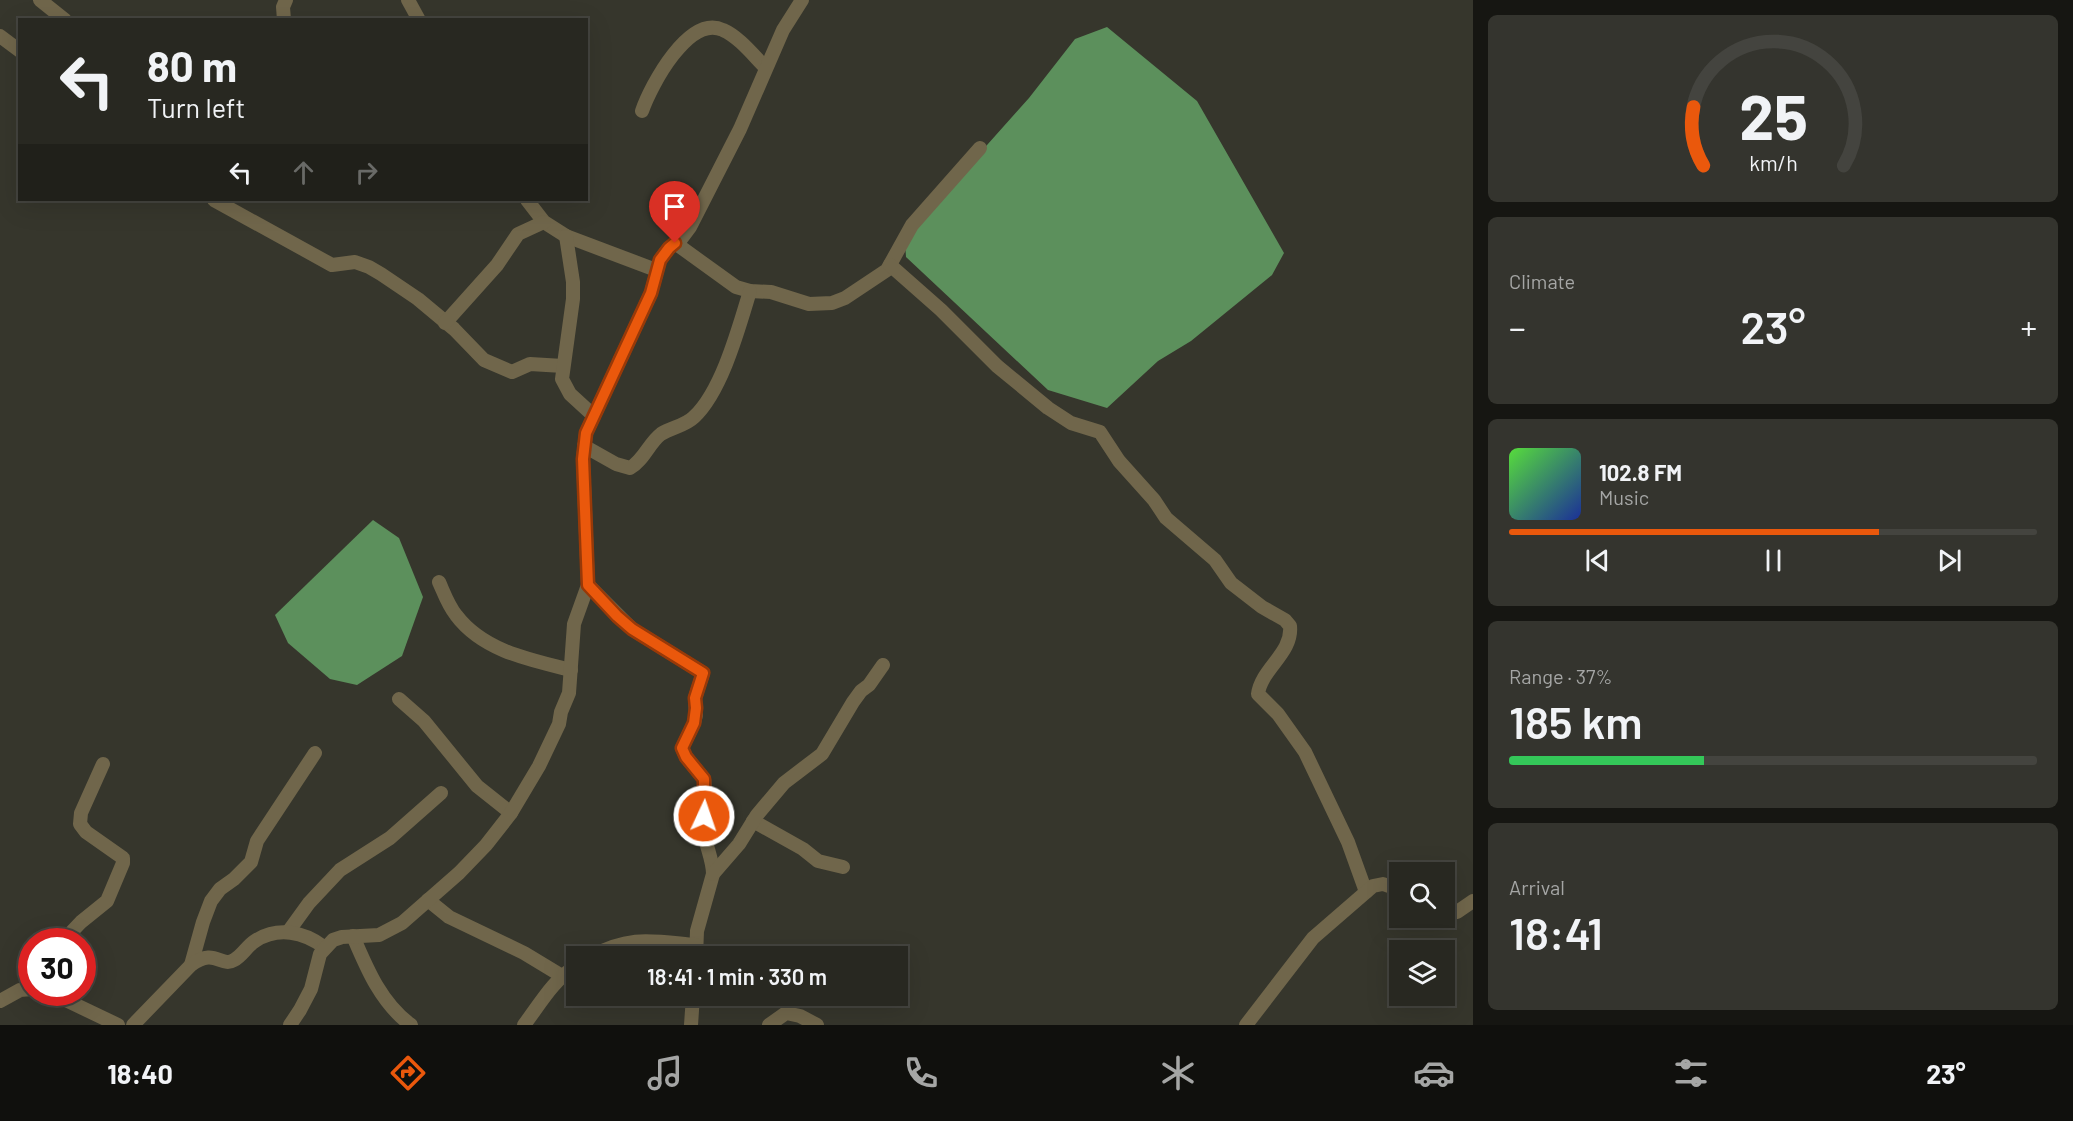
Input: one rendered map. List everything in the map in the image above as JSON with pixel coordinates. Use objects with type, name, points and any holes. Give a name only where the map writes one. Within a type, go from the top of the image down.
[{"type":"street","points":[[40,0],[62,18]]},
{"type":"street","points":[[284,18],[283,7],[286,0]]},
{"type":"street","points":[[408,0],[418,18]]},
{"type":"street","points":[[290,1025],[306,1000],[324,947],[333,940],[386,933],[402,923],[473,859],[512,813],[530,783],[559,724],[570,689],[575,616],[588,585],[585,552],[584,446],[594,416],[651,293],[656,270],[664,254],[690,227],[727,155],[783,30],[802,0]]},
{"type":"street","points":[[642,111],[656,80],[685,41],[698,30],[715,28],[724,30],[765,67]]},
{"type":"street","points":[[0,36],[18,50]]},
{"type":"street","points":[[675,243],[736,287],[750,291],[771,292],[810,304],[832,303],[845,298],[868,283],[890,265],[912,225],[980,148]]},
{"type":"street","points":[[216,201],[332,265],[355,262],[369,267],[418,299],[465,338],[484,360],[508,371],[516,371],[530,364],[563,366]]},
{"type":"street","points":[[528,201],[544,222],[566,236],[656,270]]},
{"type":"street","points":[[445,322],[497,265],[518,234],[544,222]]},
{"type":"street","points":[[566,236],[573,282],[573,299],[562,379],[576,401],[594,416]]},
{"type":"street","points":[[890,265],[941,310],[997,366],[1048,408],[1071,423],[1100,432],[1119,461],[1154,500],[1166,518],[1215,560],[1231,583],[1290,626],[1291,633],[1286,645],[1263,681],[1258,694],[1288,726],[1305,752],[1348,842],[1366,892]]},
{"type":"street","points":[[584,446],[616,464],[630,468],[662,434],[688,422],[696,415],[720,376],[750,291]]},
{"type":"street","points":[[439,582],[456,615],[479,637],[506,652],[571,670]]},
{"type":"street","points":[[588,585],[632,629],[703,673],[695,698],[694,723],[682,748],[686,757],[704,779],[704,831],[713,866],[696,946]]},
{"type":"street","points":[[712,874],[739,844],[753,820],[784,783],[822,754],[853,702],[884,666]]},
{"type":"street","points":[[399,699],[424,721],[477,786],[512,813]]},
{"type":"street","points":[[191,965],[203,922],[212,901],[220,889],[234,879],[250,862],[257,841],[315,753]]},
{"type":"street","points":[[76,928],[107,901],[123,862],[123,858],[86,832],[80,824],[81,813],[103,764]]},
{"type":"street","points":[[288,932],[309,903],[340,870],[390,838],[441,793]]},
{"type":"street","points":[[753,820],[803,849],[818,861],[843,867]]},
{"type":"street","points":[[1246,1025],[1313,938],[1373,886],[1383,884],[1389,886]]},
{"type":"street","points":[[428,900],[449,917],[524,953],[562,976]]},
{"type":"street","points":[[1455,912],[1473,901]]},
{"type":"street","points":[[133,1025],[200,958],[207,956],[227,962],[234,961],[254,941],[288,932],[306,935],[324,947]]},
{"type":"street","points":[[353,936],[375,984],[401,1018],[411,1025]]},
{"type":"street","points":[[611,946],[625,942],[644,941],[670,946]]},
{"type":"street","points":[[524,1025],[566,973]]},
{"type":"street","points":[[0,1001],[18,991]]},
{"type":"street","points":[[78,1006],[118,1025]]},
{"type":"street","points":[[691,1025],[692,1006]]},
{"type":"street","points":[[770,1025],[786,1013],[800,1016],[818,1025]]},
{"type":"shaded area","points":[[1107,27],[1197,101],[1284,253],[1272,275],[1191,341],[1158,361],[1107,408],[1048,390],[906,257],[905,242],[922,218],[1029,98],[1075,39]]},
{"type":"shaded area","points":[[373,520],[399,538],[423,597],[402,656],[357,685],[330,679],[288,643],[275,615]]},
{"type":"route","points":[[675,243],[660,260],[654,286],[586,433],[583,459],[585,552],[588,585],[617,616],[647,639],[703,673],[695,698],[694,723],[682,748],[683,753],[704,779],[704,816]]}]
